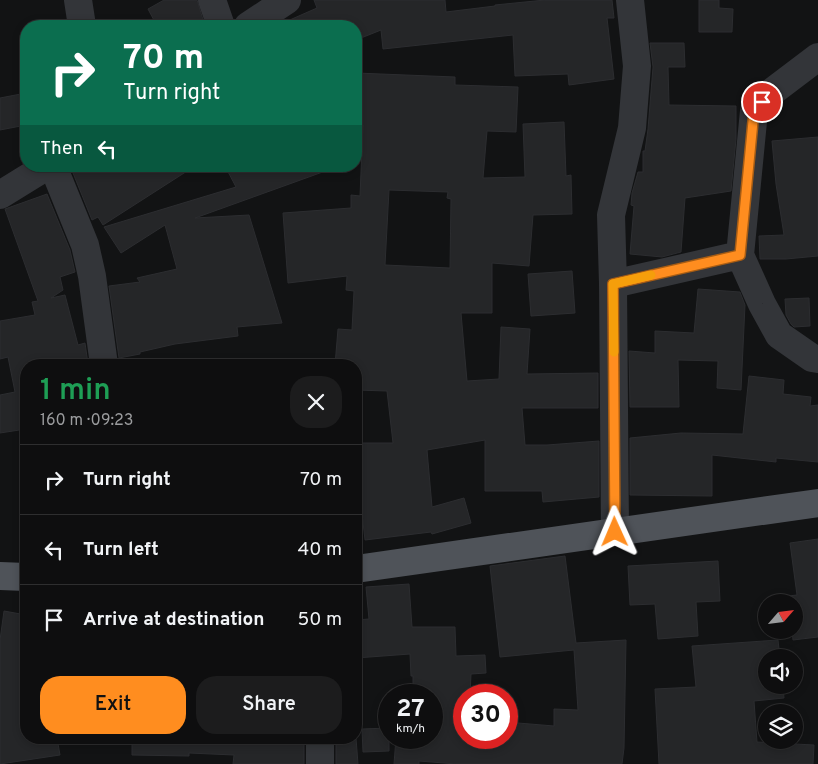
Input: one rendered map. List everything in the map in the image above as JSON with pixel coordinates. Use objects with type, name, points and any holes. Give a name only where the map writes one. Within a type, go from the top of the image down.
[{"type":"main road","points":[[362,568],[818,503]]},
{"type":"main road","points":[[0,576],[20,577]]},
{"type":"street","points":[[78,0],[81,20]]},
{"type":"street","points":[[212,0],[219,20]]},
{"type":"street","points":[[257,20],[287,0]]},
{"type":"street","points":[[615,532],[611,215],[632,128],[636,66],[630,0]]},
{"type":"street","points":[[818,57],[769,94],[754,111],[740,255],[762,304],[779,335],[812,358],[818,359]]},
{"type":"street","points":[[0,196],[38,172]]},
{"type":"street","points":[[55,172],[85,245],[92,276],[103,359]]},
{"type":"street","points":[[613,284],[740,255]]},
{"type":"street","points":[[320,744],[320,764]]},
{"type":"building","points":[[164,0],[197,0],[203,20],[154,20],[148,9]]},
{"type":"building","points":[[314,0],[445,0],[446,12],[545,0],[612,0],[614,18],[607,18],[614,79],[569,85],[568,74],[515,76],[513,35],[383,49],[381,30],[362,38],[362,20],[290,20],[317,8]]},
{"type":"building","points":[[699,0],[719,0],[719,8],[733,9],[732,32],[699,32]]},
{"type":"building","points":[[650,43],[684,43],[685,67],[668,67],[669,105],[736,106],[736,139],[731,191],[685,198],[681,252],[662,257],[630,254],[634,206],[631,205],[632,193],[638,172],[643,172],[643,151],[645,151],[648,129],[653,67]]},
{"type":"building","points":[[362,73],[455,77],[455,85],[518,87],[516,132],[487,131],[483,178],[525,177],[523,124],[564,122],[566,176],[571,175],[572,214],[533,215],[529,266],[492,263],[492,313],[461,313],[467,381],[499,379],[501,327],[530,329],[527,374],[598,373],[598,408],[522,408],[525,445],[599,441],[599,497],[543,502],[542,491],[485,491],[485,440],[427,450],[432,507],[464,498],[471,523],[432,534],[431,532],[365,540],[362,514],[362,443],[393,443],[387,391],[362,390],[362,359],[336,359],[338,329],[352,330],[354,291],[346,290],[347,276],[288,283],[283,213],[351,208],[351,195],[360,196],[363,125]],"holes":[[[389,190],[448,192],[447,198],[451,199],[450,268],[385,265]]]},
{"type":"building","points":[[20,94],[20,126],[0,130],[0,98]]},
{"type":"building","points":[[818,137],[818,256],[760,259],[759,236],[784,235],[772,141]]},
{"type":"building","points":[[186,172],[103,225],[98,217],[92,220],[73,173]]},
{"type":"building","points":[[228,172],[323,172],[195,218],[249,215],[282,323],[237,327],[238,336],[175,344],[119,358],[109,286],[140,282],[137,278],[177,269],[165,225],[121,253],[104,227],[236,187]]},
{"type":"building","points":[[47,194],[70,250],[75,272],[60,277],[63,290],[51,298],[65,295],[78,345],[85,343],[87,359],[20,359],[20,430],[0,433],[0,395],[15,392],[8,357],[0,359],[0,321],[35,315],[32,302],[38,301],[5,209]]},
{"type":"building","points":[[572,271],[575,313],[531,316],[528,274]]},
{"type":"building","points":[[698,289],[740,292],[745,305],[741,390],[717,388],[718,361],[678,360],[679,407],[630,407],[629,351],[655,353],[655,331],[694,333]]},
{"type":"building","points":[[809,298],[810,326],[794,327],[786,315],[785,299]]},
{"type":"building","points":[[749,376],[784,380],[783,394],[811,397],[810,406],[818,405],[818,462],[776,458],[776,462],[712,455],[712,496],[630,495],[630,438],[681,433],[743,434]]},
{"type":"building","points":[[818,539],[818,637],[803,639],[803,594],[797,594],[790,543]]},
{"type":"building","points":[[565,556],[576,643],[626,640],[622,764],[456,764],[419,761],[419,764],[394,764],[395,749],[443,749],[443,684],[413,684],[410,654],[362,658],[362,620],[369,619],[366,587],[409,584],[412,627],[455,627],[456,656],[485,655],[486,673],[471,674],[471,684],[453,684],[453,749],[518,749],[518,723],[554,726],[554,709],[578,710],[574,650],[500,657],[490,566]]},
{"type":"building","points":[[718,561],[720,601],[696,602],[698,636],[658,639],[655,604],[630,605],[628,566]]},
{"type":"building","points":[[4,611],[20,614],[20,744],[58,744],[60,755],[0,764],[0,640]]},
{"type":"building","points":[[778,640],[779,649],[758,649],[758,694],[784,694],[784,698],[754,701],[758,749],[803,749],[803,744],[814,745],[813,764],[659,764],[655,689],[696,687],[692,646]]},
{"type":"building","points":[[378,728],[378,749],[389,749],[389,751],[363,752],[362,729]]},
{"type":"building","points":[[132,744],[304,744],[304,764],[233,764],[234,755],[189,753],[189,756],[132,755]]},
{"type":"building","points":[[336,744],[356,744],[358,764],[336,764]]},
{"type":"slow traffic","points":[[614,352],[613,284],[651,275]]},
{"type":"route","points":[[615,532],[613,284],[740,255],[754,111],[762,102]]}]
